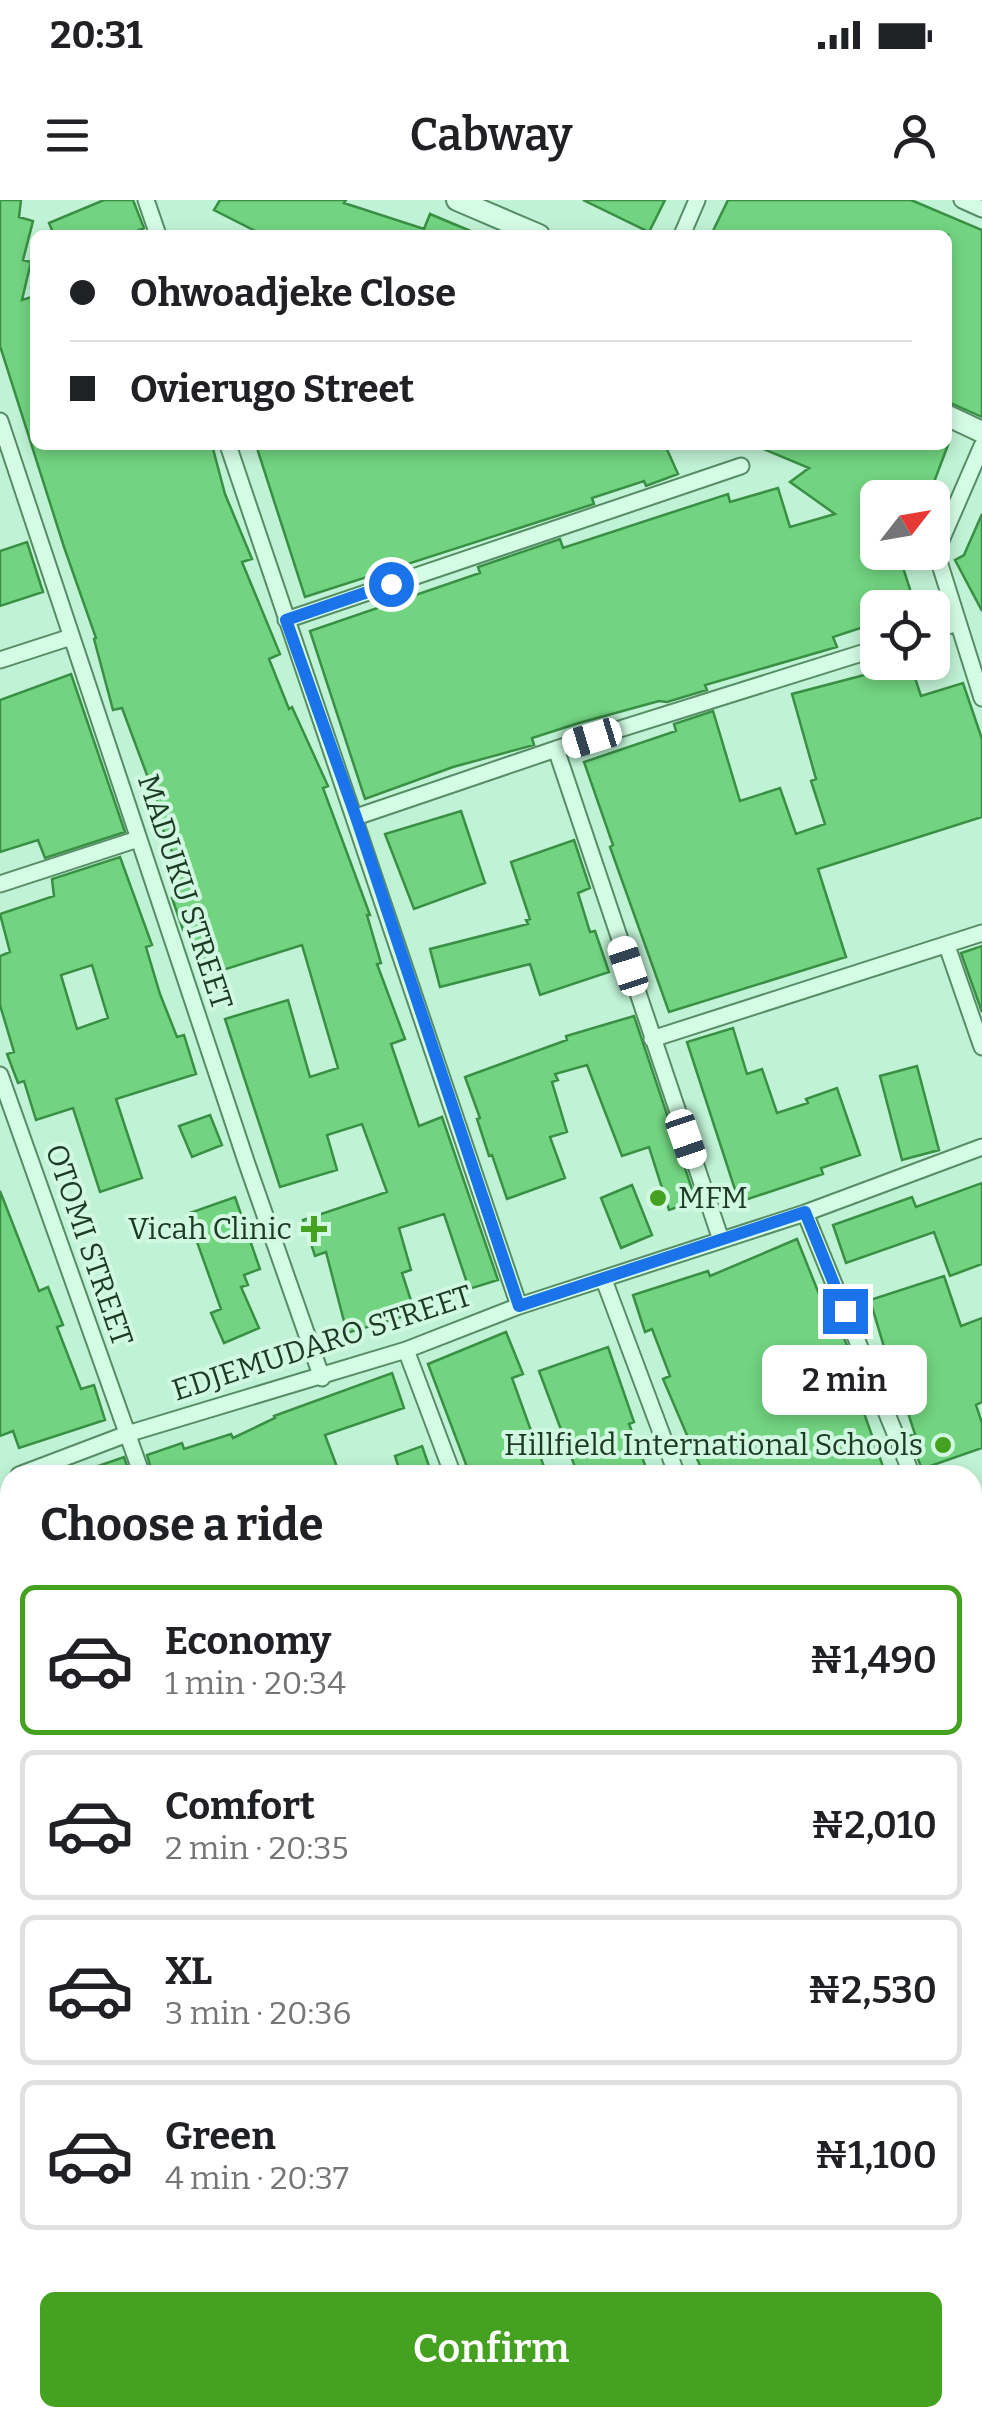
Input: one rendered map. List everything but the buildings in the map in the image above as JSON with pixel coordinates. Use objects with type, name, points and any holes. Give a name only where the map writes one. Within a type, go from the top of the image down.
[{"type":"street","points":[[146,200],[156,230]]},
{"type":"street","points":[[457,200],[527,230]]},
{"type":"street","points":[[684,230],[698,200]]},
{"type":"street","points":[[962,200],[982,209]]},
{"type":"street","points":[[952,418],[982,432]]},
{"type":"street","name":"MADUKU STREET","points":[[0,422],[322,1378]]},
{"type":"street","points":[[982,446],[936,552],[982,698]]},
{"type":"street","points":[[230,450],[519,1306]]},
{"type":"street","points":[[286,620],[741,466]]},
{"type":"street","points":[[950,626],[957,624]]},
{"type":"street","points":[[0,660],[71,637]]},
{"type":"street","points":[[356,817],[556,749],[860,654]]},
{"type":"street","points":[[556,749],[721,1240]]},
{"type":"street","points":[[0,884],[138,839]]},
{"type":"street","points":[[652,1039],[982,933]]},
{"type":"street","points":[[947,946],[982,1047]]},
{"type":"street","name":"OTOMI STREET","points":[[0,1075],[138,1465]]},
{"type":"street","name":"EDJEMUDARO STREET","points":[[45,1465],[127,1434],[406,1350],[519,1306],[805,1212],[982,1147]]},
{"type":"street","points":[[805,1212],[908,1465]]},
{"type":"street","points":[[604,1280],[674,1465]]},
{"type":"street","points":[[406,1350],[449,1465]]},
{"type":"place","name":"MFM","points":[[658,1198]]},
{"type":"place","name":"Vicah Clinic","points":[[314,1229]]},
{"type":"place","name":"Hillfield International Schools","points":[[943,1445]]},
{"type":"route","points":[[391,584],[286,620],[519,1306],[805,1212],[845,1311]]}]
